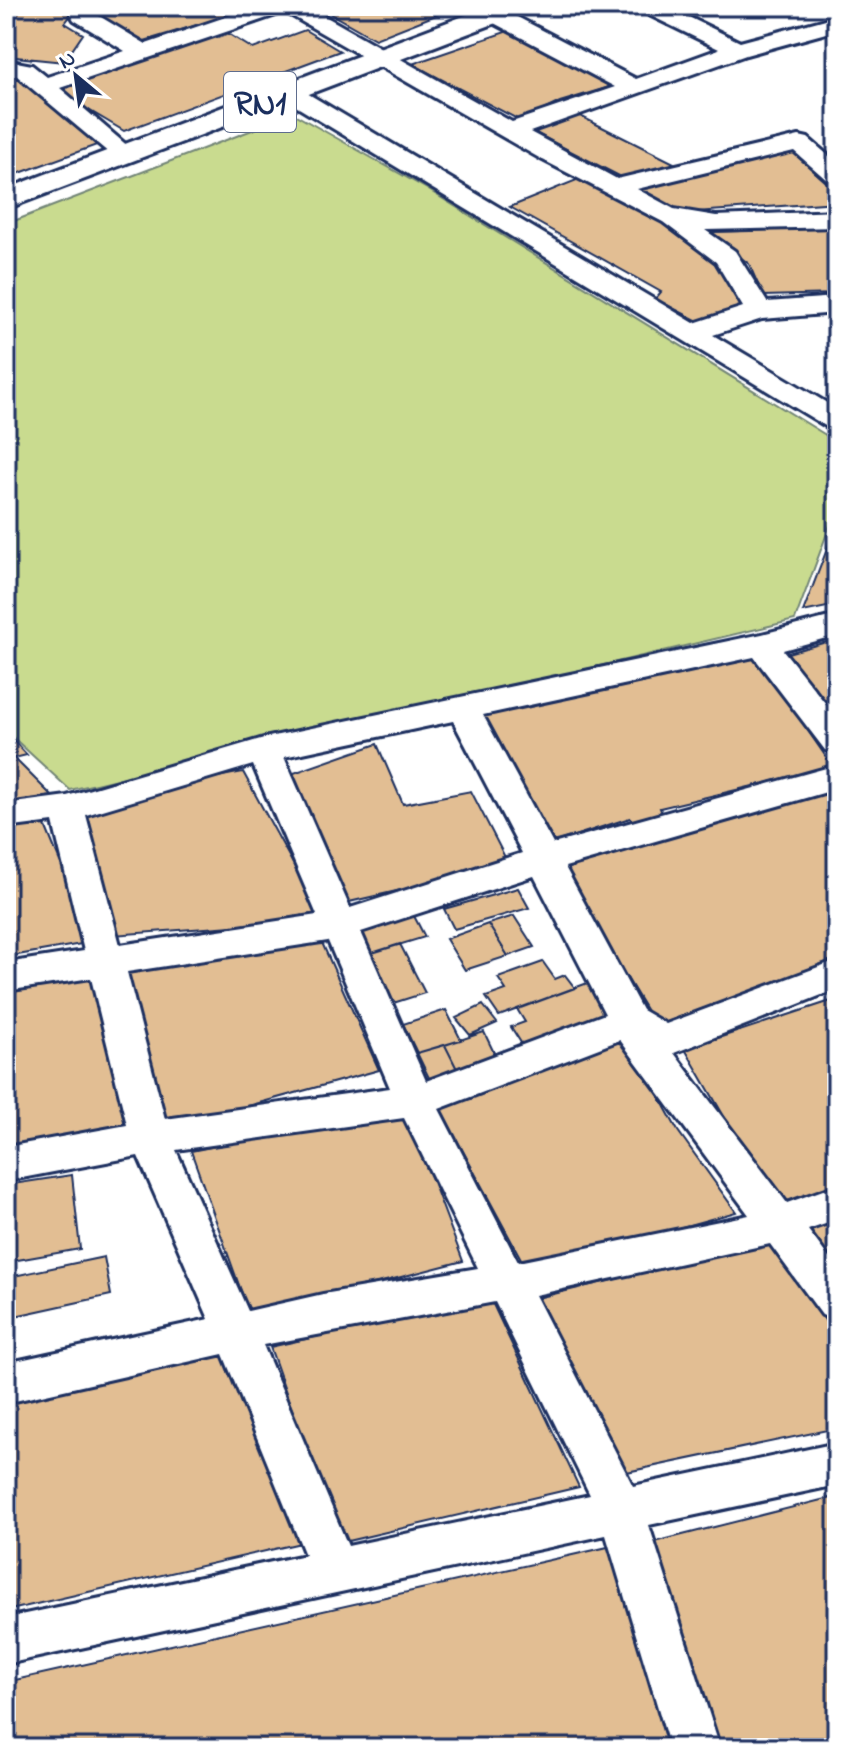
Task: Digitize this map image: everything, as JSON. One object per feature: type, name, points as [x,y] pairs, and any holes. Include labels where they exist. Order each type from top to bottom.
[{"type":"highway","name":"RN1","points":[[6,200],[496,9]]},
{"type":"street","points":[[87,6],[82,15],[143,52]]},
{"type":"street","points":[[43,86],[280,6]]},
{"type":"street","points":[[291,6],[510,131],[667,215],[726,257],[759,311]]},
{"type":"street","points":[[649,6],[738,50]]},
{"type":"street","points":[[496,9],[635,88]]},
{"type":"street","points":[[510,131],[738,50],[837,23]]},
{"type":"street","points":[[6,67],[24,70],[125,154]]},
{"type":"street","points":[[287,91],[837,421]]},
{"type":"street","points":[[614,187],[799,143],[837,176]]},
{"type":"street","points":[[667,215],[716,224],[837,219]]},
{"type":"street","points":[[692,333],[759,311],[837,305]]},
{"type":"street","points":[[6,816],[67,808],[264,750],[762,645],[837,625]]},
{"type":"street","points":[[762,645],[837,742]]},
{"type":"street","points":[[463,708],[628,1021],[837,1302]]},
{"type":"street","points":[[264,750],[415,1101],[621,1509],[695,1748]]},
{"type":"street","points":[[6,977],[341,925],[542,860],[837,777]]},
{"type":"street","points":[[67,808],[150,1137],[236,1332],[335,1571]]},
{"type":"street","points":[[6,1164],[150,1137],[415,1101],[628,1021],[664,1041],[837,974]]},
{"type":"street","points":[[6,1383],[323,1313],[506,1282],[764,1229],[837,1202]]},
{"type":"street","points":[[6,1641],[837,1464]]},
{"type":"green space","points":[[294,114],[427,189],[837,442],[837,506],[795,620],[70,790],[6,731],[6,224]]},
{"type":"building","points":[[17,6],[78,6],[65,23],[83,34],[64,62],[6,56],[6,18]]},
{"type":"building","points":[[104,6],[260,6],[141,42],[97,14]]},
{"type":"building","points":[[317,6],[459,6],[375,39]]},
{"type":"building","points":[[219,28],[253,49],[305,30],[340,51],[124,131],[50,87]]},
{"type":"building","points":[[514,29],[616,85],[560,102],[521,121],[412,64]]},
{"type":"building","points":[[7,68],[105,142],[6,178]]},
{"type":"building","points":[[578,115],[678,165],[627,180],[533,132]]},
{"type":"building","points":[[790,150],[837,190],[837,202],[667,214],[630,188]]},
{"type":"building","points":[[579,179],[670,227],[714,258],[743,307],[698,321],[655,299],[661,292],[510,207]]},
{"type":"building","points":[[837,228],[837,294],[763,296],[749,264],[708,232]]},
{"type":"building","points":[[837,523],[837,605],[803,612]]},
{"type":"building","points":[[837,639],[837,735],[777,656]]},
{"type":"building","points":[[750,647],[833,767],[660,808],[664,818],[638,827],[630,818],[549,844],[481,716]]},
{"type":"building","points":[[13,740],[27,755],[14,758],[56,800],[6,810],[6,742]]},
{"type":"building","points":[[377,744],[403,804],[471,791],[509,865],[349,902],[288,775]]},
{"type":"building","points":[[243,772],[323,919],[113,935],[73,805]]},
{"type":"building","points":[[837,790],[837,960],[656,1026],[560,867]]},
{"type":"building","points":[[40,813],[93,942],[6,957],[6,819]]},
{"type":"building","points":[[518,888],[529,908],[454,929],[444,909]]},
{"type":"building","points":[[414,916],[425,937],[372,953],[361,931]]},
{"type":"building","points":[[514,916],[534,947],[508,956],[488,924]]},
{"type":"building","points":[[488,924],[508,956],[465,970],[446,939]]},
{"type":"building","points":[[319,936],[379,1070],[161,1130],[122,974]]},
{"type":"building","points":[[400,944],[425,993],[387,1005],[362,956]]},
{"type":"building","points":[[543,962],[555,979],[565,975],[575,988],[499,1016],[486,997],[506,990],[498,978]]},
{"type":"building","points":[[91,975],[133,1124],[6,1149],[6,990]]},
{"type":"building","points":[[593,981],[616,1015],[525,1049],[511,1027],[525,1022],[517,1009]]},
{"type":"building","points":[[837,999],[837,1184],[776,1206],[685,1049]]},
{"type":"building","points":[[483,1005],[497,1023],[470,1035],[456,1018]]},
{"type":"building","points":[[446,1010],[461,1040],[417,1053],[403,1024]]},
{"type":"building","points":[[622,1029],[678,1131],[736,1212],[527,1270],[438,1105]]},
{"type":"building","points":[[484,1032],[497,1059],[458,1071],[445,1045]]},
{"type":"building","points":[[445,1045],[458,1071],[430,1080],[417,1053]]},
{"type":"building","points":[[405,1108],[463,1261],[250,1316],[191,1151]]},
{"type":"building","points":[[72,1175],[80,1249],[6,1262],[6,1185]]},
{"type":"building","points":[[837,1219],[837,1281],[803,1232]]},
{"type":"building","points":[[778,1240],[837,1341],[837,1428],[617,1474],[537,1298]]},
{"type":"building","points":[[104,1257],[111,1295],[15,1316],[9,1277]]},
{"type":"building","points":[[490,1298],[579,1487],[339,1543],[270,1347]]},
{"type":"building","points":[[225,1345],[305,1542],[6,1611],[6,1394]]},
{"type":"building","points":[[837,1496],[837,1748],[703,1748],[635,1547]]},
{"type":"building","points":[[608,1547],[672,1748],[6,1748],[6,1682]]}]
